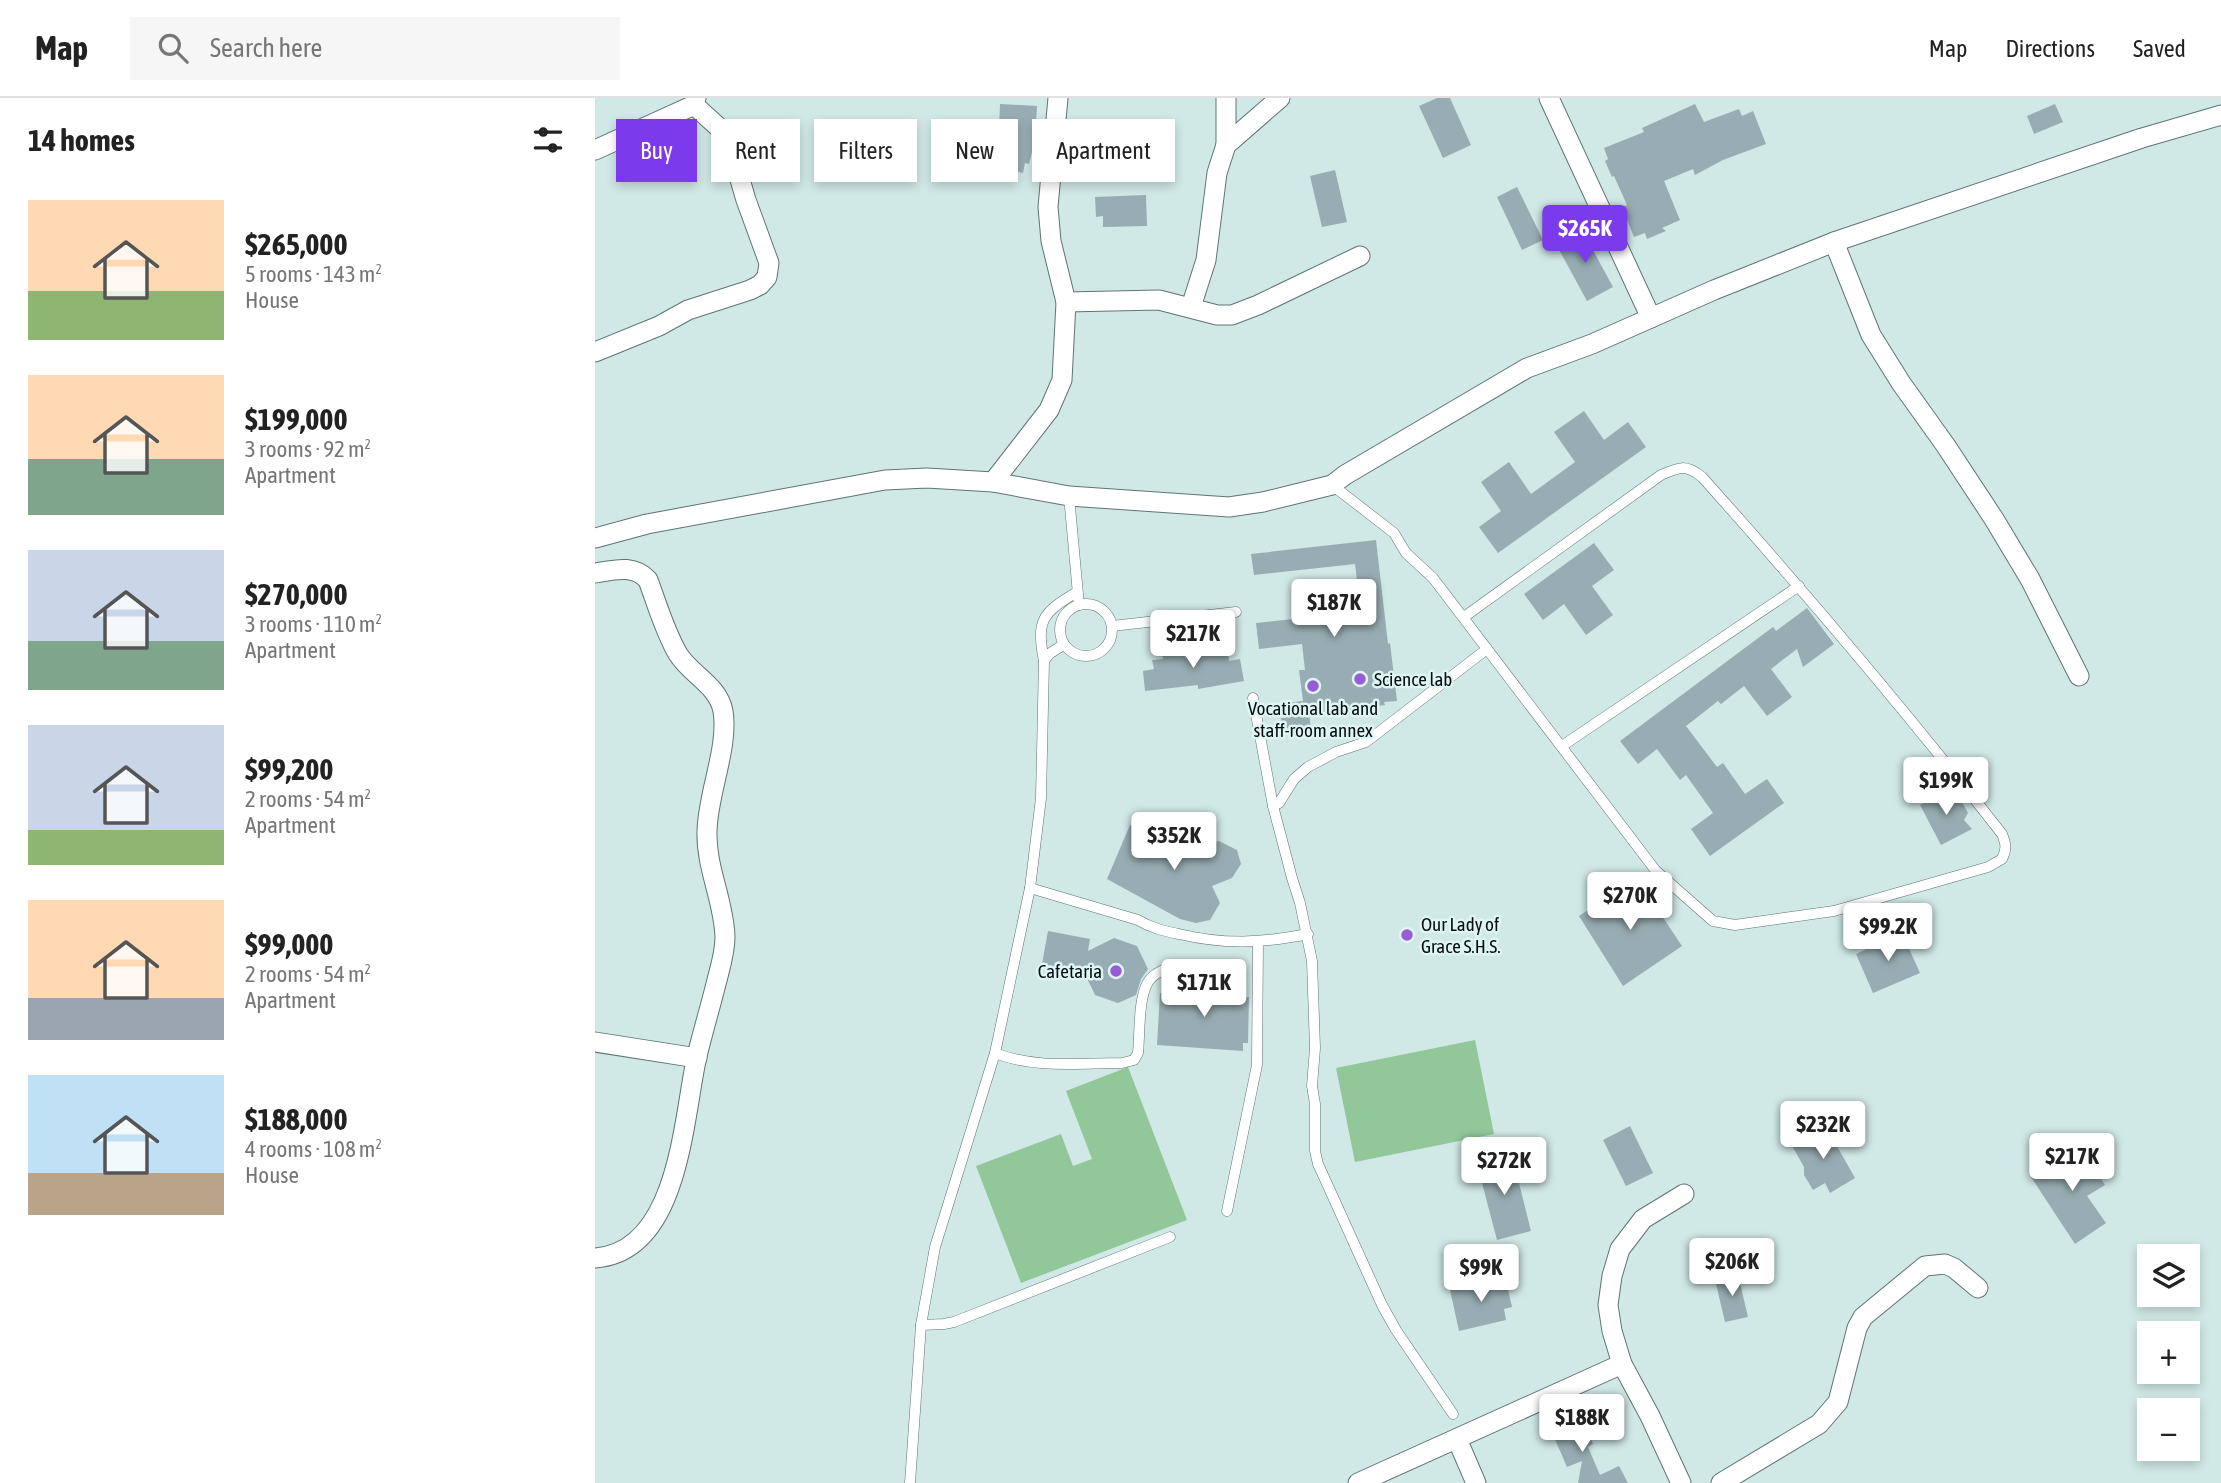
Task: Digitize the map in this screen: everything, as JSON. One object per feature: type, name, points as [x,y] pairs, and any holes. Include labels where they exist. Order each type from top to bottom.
[{"type":"street","points":[[993,482],[1049,410],[1062,380],[1066,302],[1051,241],[1048,207],[1058,98]]},
{"type":"street","points":[[1191,307],[1206,260],[1217,173],[1226,145],[1226,98]]},
{"type":"street","points":[[1226,145],[1280,98]]},
{"type":"street","points":[[1549,98],[1651,318]]},
{"type":"street","points":[[595,150],[695,102],[727,135],[746,200],[769,263],[767,277],[760,285],[688,310],[659,326],[595,352]]},
{"type":"street","points":[[595,538],[647,524],[885,480],[927,478],[993,482],[1069,496],[1229,507],[1263,502],[1332,485],[1527,368],[1592,344],[1714,290],[1834,242],[2129,142],[2221,114]]},
{"type":"street","points":[[1834,242],[1871,335],[2000,529],[2030,579],[2079,676]]},
{"type":"street","points":[[1066,302],[1159,300],[1217,315],[1232,315],[1360,256]]},
{"type":"street","points":[[595,573],[629,569],[642,573],[648,580],[677,651],[688,668],[716,693],[723,714],[723,731],[707,830],[707,850],[725,936],[697,1058],[681,1150],[658,1216],[630,1246],[603,1258],[595,1258]]},
{"type":"street","points":[[595,1042],[697,1058]]},
{"type":"street","points":[[1681,1483],[1622,1364],[1612,1331],[1608,1305],[1612,1276],[1621,1249],[1643,1219],[1684,1194]]},
{"type":"street","points":[[1721,1483],[1819,1424],[1831,1412],[1838,1402],[1857,1328],[1863,1317],[1925,1266],[1945,1264],[1978,1288]]},
{"type":"street","points":[[1358,1483],[1622,1364]]},
{"type":"street","points":[[1457,1439],[1476,1483]]},
{"type":"lane","points":[[1332,485],[1394,533],[1406,553],[1433,578],[1464,617],[1656,871],[1713,921],[1735,925],[1834,911],[1988,867],[2002,859],[2006,843],[2002,834],[1932,744],[1799,586],[1693,470],[1675,469],[1661,475],[1464,617]]},
{"type":"lane","points":[[1069,496],[1079,605]]},
{"type":"lane","points":[[1562,746],[1799,586]]},
{"type":"lane","points":[[910,1483],[921,1325],[935,1247],[995,1054],[1030,888],[1041,798],[1044,661],[1040,640],[1043,622],[1055,606],[1077,592]]},
{"type":"lane","points":[[1088,604],[1103,611],[1112,626],[1109,643],[1096,655],[1079,656],[1071,653],[1063,645],[1059,630],[1060,622],[1071,608],[1088,604]]},
{"type":"lane","points":[[1112,626],[1236,612]]},
{"type":"lane","points":[[1044,661],[1049,654],[1063,645]]},
{"type":"lane","points":[[1273,806],[1279,803],[1294,779],[1308,767],[1336,752],[1366,742],[1487,649]]},
{"type":"lane","points":[[1253,698],[1273,806],[1308,934],[1312,961],[1315,1048],[1312,1086],[1318,1164],[1387,1314],[1453,1414]]},
{"type":"lane","points":[[1030,888],[1138,920],[1150,927],[1215,941],[1258,942],[1308,934]]},
{"type":"lane","points":[[1227,1211],[1257,1065],[1258,942]]},
{"type":"lane","points":[[995,1054],[1012,1060],[1038,1063],[1122,1063],[1134,1060],[1138,1054],[1143,996],[1147,983],[1165,969]]},
{"type":"lane","points":[[921,1325],[954,1322],[1170,1237]]},
{"type":"green space","points":[[1475,1040],[1494,1134],[1355,1162],[1336,1068]]},
{"type":"green space","points":[[1128,1067],[1187,1220],[1021,1283],[976,1166],[1061,1134],[1073,1166],[1092,1159],[1066,1091]]},
{"type":"building","points":[[1437,98],[1450,98],[1471,145],[1443,158],[1419,106]]},
{"type":"building","points":[[1000,104],[1037,106],[1036,119],[1032,119],[1032,152],[1029,164],[1025,163],[1023,173],[1018,172],[1018,119],[999,119]]},
{"type":"building","points":[[1695,104],[1704,122],[1739,109],[1742,116],[1753,111],[1766,144],[1723,160],[1695,175],[1693,169],[1664,181],[1680,220],[1662,228],[1666,231],[1647,239],[1645,233],[1634,237],[1622,207],[1627,205],[1605,161],[1608,159],[1604,148],[1644,132],[1642,128]]},
{"type":"building","points":[[2055,104],[2063,122],[2034,134],[2027,116]]},
{"type":"building","points":[[1335,170],[1347,222],[1322,227],[1310,176]]},
{"type":"building","points":[[1517,187],[1543,240],[1522,250],[1497,197]]},
{"type":"building","points":[[1146,195],[1147,226],[1103,227],[1103,216],[1096,217],[1095,197]]},
{"type":"building","points":[[1582,230],[1613,287],[1587,301],[1556,244]]},
{"type":"building","points":[[1584,411],[1604,440],[1628,422],[1646,447],[1498,553],[1479,527],[1501,511],[1481,482],[1509,462],[1531,494],[1575,462],[1554,432]]},
{"type":"building","points":[[1376,540],[1397,701],[1384,702],[1385,705],[1378,706],[1378,711],[1340,715],[1339,711],[1309,714],[1312,736],[1291,738],[1290,729],[1282,730],[1281,718],[1287,717],[1285,703],[1303,701],[1299,670],[1305,670],[1302,644],[1259,649],[1256,623],[1361,612],[1355,564],[1254,575],[1251,554]]},
{"type":"building","points":[[1594,543],[1614,570],[1592,586],[1613,615],[1586,635],[1564,604],[1543,620],[1524,594]]},
{"type":"building","points":[[1807,608],[1834,644],[1803,667],[1797,649],[1771,669],[1792,697],[1767,716],[1744,686],[1721,704],[1718,701],[1686,726],[1717,767],[1723,763],[1745,794],[1767,779],[1784,803],[1710,856],[1691,829],[1713,813],[1686,775],[1680,780],[1657,749],[1638,764],[1620,741],[1773,627],[1776,631]]},
{"type":"building","points":[[1220,644],[1222,654],[1228,653],[1229,661],[1240,659],[1244,681],[1198,689],[1198,685],[1145,691],[1143,671],[1154,669],[1152,660],[1163,659],[1161,649],[1184,647],[1185,658],[1209,653],[1208,646]]},
{"type":"building","points":[[1947,791],[1952,800],[1961,800],[1968,813],[1964,820],[1972,829],[1941,845],[1920,805]]},
{"type":"building","points":[[1130,825],[1157,838],[1163,825],[1205,844],[1219,841],[1237,850],[1241,864],[1232,878],[1212,886],[1220,903],[1210,920],[1196,923],[1180,919],[1107,879]]},
{"type":"building","points":[[1632,881],[1642,895],[1646,892],[1682,946],[1623,986],[1579,916]]},
{"type":"building","name":"Cafetaria","points":[[1048,931],[1090,939],[1088,951],[1114,938],[1137,946],[1148,969],[1141,979],[1136,995],[1118,1003],[1095,995],[1086,976],[1051,969],[1052,966],[1042,964]]},
{"type":"building","points":[[1902,933],[1920,973],[1873,993],[1856,954]]},
{"type":"building","points":[[1232,987],[1245,988],[1245,997],[1249,997],[1248,1043],[1243,1043],[1243,1051],[1157,1045],[1160,993],[1171,994],[1172,988],[1231,992]]},
{"type":"building","points":[[1825,1125],[1855,1178],[1830,1193],[1825,1183],[1813,1190],[1791,1144]]},
{"type":"building","points":[[1630,1126],[1653,1173],[1626,1186],[1603,1140]]},
{"type":"building","points":[[2080,1146],[2105,1185],[2087,1196],[2106,1223],[2075,1244],[2031,1177]]},
{"type":"building","points":[[1512,1155],[1531,1231],[1497,1240],[1477,1164]]},
{"type":"building","points":[[1738,1275],[1748,1317],[1725,1322],[1715,1280]]},
{"type":"building","points":[[1505,1277],[1512,1307],[1504,1309],[1506,1320],[1459,1331],[1450,1290]]},
{"type":"building","points":[[1575,1418],[1581,1431],[1587,1429],[1593,1444],[1588,1447],[1600,1475],[1619,1466],[1628,1483],[1578,1483],[1582,1461],[1567,1467],[1550,1428]]},
{"type":"place","name":"Science lab","points":[[1360,679]]},
{"type":"place","name":"Vocational lab and staff-room annex","points":[[1313,686]]},
{"type":"place","name":"Our Lady of Grace S.H.S.","points":[[1407,935]]},
{"type":"place","name":"Cafetaria","points":[[1116,971]]}]
